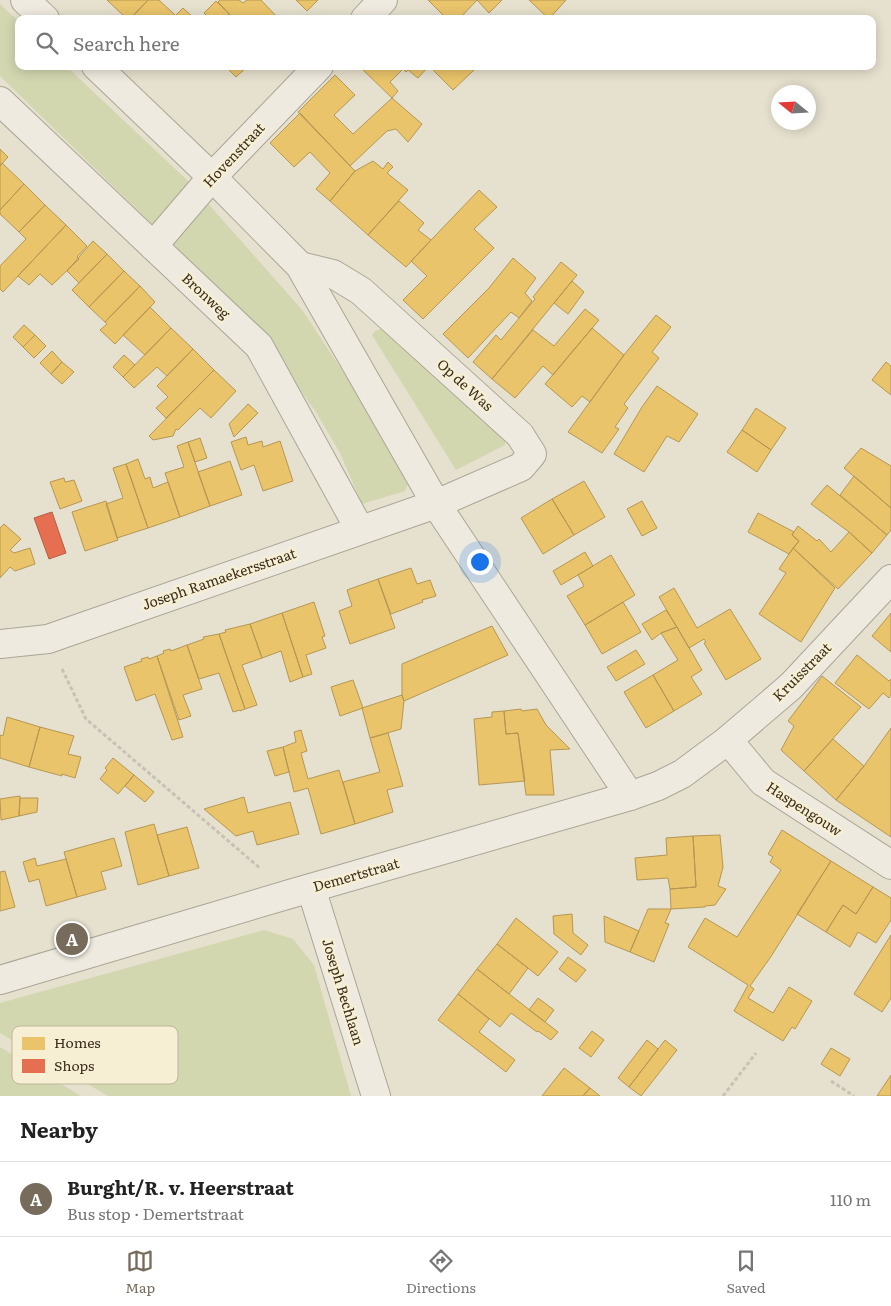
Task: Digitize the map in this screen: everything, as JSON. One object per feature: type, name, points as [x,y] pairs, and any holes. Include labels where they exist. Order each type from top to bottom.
[{"type":"street","points":[[25,0],[41,15]]},
{"type":"street","points":[[369,15],[383,0]]},
{"type":"street","points":[[100,70],[212,176],[300,266],[436,504],[630,796]]},
{"type":"street","name":"Hovenstraat","points":[[153,246],[212,176],[315,70]]},
{"type":"street","name":"Bronweg","points":[[0,101],[260,346],[360,530]]},
{"type":"street","name":"Op de Was","points":[[300,266],[333,274],[361,291],[520,435],[532,454],[522,466],[436,504]]},
{"type":"street","name":"Joseph Ramaekersstraat","points":[[0,644],[48,639],[436,504]]},
{"type":"street","name":"Kruisstraat","points":[[706,757],[791,686],[891,579]]},
{"type":"street","name":"Haspengouw","points":[[728,740],[763,782],[891,865]]},
{"type":"street","name":"Demertstraat","points":[[0,980],[630,796],[658,786],[682,774],[706,757]]},
{"type":"street","name":"Joseph Bechlaan","points":[[301,891],[376,1096]]},
{"type":"path","points":[[48,639],[86,719],[301,891]]},
{"type":"path","points":[[723,1096],[756,1053]]},
{"type":"path","points":[[831,1081],[854,1096]]},
{"type":"green space","points":[[0,4],[15,18],[15,70],[70,70],[189,182],[303,311],[411,476],[405,491],[362,504],[340,453],[316,412],[263,338],[153,225],[0,76]]},
{"type":"green space","points":[[381,329],[505,436],[505,445],[456,470],[372,335],[375,331]]},
{"type":"green space","points":[[264,930],[293,939],[314,965],[351,1096],[108,1096],[87,1084],[178,1084],[178,1026],[12,1026],[12,1040],[0,1033],[0,1003]]},
{"type":"green space","points":[[0,1047],[12,1054],[12,1084],[61,1084],[81,1096],[0,1096]]},
{"type":"building: Homes","points":[[107,0],[148,0],[134,15],[123,15]]},
{"type":"building: Homes","points":[[148,0],[159,0],[175,15],[134,15]]},
{"type":"building: Homes","points":[[220,0],[239,0],[243,3],[247,0],[261,0],[275,15],[230,15],[218,2]]},
{"type":"building: Homes","points":[[296,0],[318,0],[307,11]]},
{"type":"building: Homes","points":[[428,0],[477,0],[463,15],[443,15]]},
{"type":"building: Homes","points":[[477,0],[502,0],[489,13]]},
{"type":"building: Homes","points":[[529,0],[566,0],[553,15],[545,15]]},
{"type":"building: Homes","points":[[216,1],[229,14],[206,15],[204,13]]},
{"type":"building: Homes","points":[[183,8],[191,15],[176,15]]},
{"type":"building: Homes","points":[[229,70],[244,70],[236,77]]},
{"type":"building: Homes","points":[[363,70],[402,70],[390,82],[398,91],[392,98]]},
{"type":"building: Homes","points":[[408,70],[425,70],[418,78]]},
{"type":"building: Homes","points":[[433,70],[474,70],[453,90]]},
{"type":"building: Homes","points":[[335,75],[355,95],[334,115],[353,134],[392,98],[422,124],[408,142],[396,129],[387,131],[350,166],[298,112]]},
{"type":"building: Homes","points":[[300,113],[355,171],[330,201],[316,189],[330,173],[310,152],[294,167],[270,143]]},
{"type":"building: Homes","points":[[0,149],[8,157],[0,166]]},
{"type":"building: Homes","points":[[373,161],[383,169],[388,162],[393,167],[387,173],[408,190],[368,235],[330,201],[355,171]]},
{"type":"building: Homes","points":[[2,163],[24,184],[0,210],[0,166]]},
{"type":"building: Homes","points":[[24,184],[45,205],[19,232],[0,214],[0,210]]},
{"type":"building: Homes","points":[[479,190],[497,207],[474,229],[494,248],[423,319],[403,300],[427,276],[411,261]]},
{"type":"building: Homes","points":[[399,201],[424,223],[418,230],[431,240],[406,267],[368,235]]},
{"type":"building: Homes","points":[[45,205],[66,225],[3,292],[0,289],[0,266],[26,239],[19,232]]},
{"type":"building: Homes","points":[[66,225],[87,246],[77,257],[79,259],[52,285],[40,274],[29,285],[18,276]]},
{"type":"building: Homes","points":[[93,241],[107,254],[79,283],[67,271]]},
{"type":"building: Homes","points":[[107,254],[124,271],[89,307],[72,290]]},
{"type":"building: Homes","points":[[513,258],[536,278],[525,293],[532,301],[519,318],[511,312],[468,358],[443,334],[489,288]]},
{"type":"building: Homes","points":[[561,262],[577,275],[492,379],[473,362],[496,335],[501,340],[535,299],[533,297]]},
{"type":"building: Homes","points":[[124,271],[140,286],[105,322],[89,307]]},
{"type":"building: Homes","points":[[572,281],[584,292],[568,314],[554,303]]},
{"type":"building: Homes","points":[[140,286],[155,302],[115,344],[100,330],[107,324],[105,322]]},
{"type":"building: Homes","points":[[150,307],[171,328],[145,355],[123,335]]},
{"type":"building: Homes","points":[[585,309],[599,320],[553,375],[543,366],[515,398],[492,379],[533,330],[554,346]]},
{"type":"building: Homes","points":[[656,315],[671,327],[652,352],[659,358],[624,404],[628,408],[615,427],[619,429],[602,453],[568,432],[624,355]]},
{"type":"building: Homes","points":[[24,325],[35,335],[23,347],[13,337]]},
{"type":"building: Homes","points":[[171,328],[193,349],[167,376],[157,367],[134,388],[123,377]]},
{"type":"building: Homes","points":[[592,328],[624,355],[590,402],[582,396],[572,407],[545,384]]},
{"type":"building: Homes","points":[[35,335],[46,346],[34,358],[23,347]]},
{"type":"building: Homes","points":[[193,349],[214,370],[166,418],[156,408],[168,397],[157,386]]},
{"type":"building: Homes","points":[[52,351],[62,362],[51,374],[40,363]]},
{"type":"building: Homes","points":[[124,355],[135,365],[123,377],[113,367]]},
{"type":"building: Homes","points":[[62,362],[74,372],[62,384],[51,374]]},
{"type":"building: Homes","points":[[886,362],[891,366],[891,395],[872,380]]},
{"type":"building: Homes","points":[[214,370],[236,391],[211,418],[200,408],[178,430],[176,429],[173,436],[153,440],[149,436]]},
{"type":"building: Homes","points":[[657,386],[698,414],[679,442],[667,436],[644,472],[614,454]]},
{"type":"building: Homes","points":[[248,404],[258,413],[234,437],[229,424]]},
{"type":"building: Homes","points":[[756,408],[786,428],[771,450],[742,430]]},
{"type":"building: Homes","points":[[742,430],[771,450],[757,472],[727,452]]},
{"type":"building: Homes","points":[[246,437],[248,445],[262,441],[263,447],[280,441],[293,481],[263,491],[254,465],[241,470],[231,442]]},
{"type":"building: Homes","points":[[200,438],[207,458],[195,462],[188,442]]},
{"type":"building: Homes","points":[[188,442],[210,506],[180,517],[165,473],[184,467],[177,446]]},
{"type":"building: Homes","points":[[861,448],[891,466],[891,508],[844,468]]},
{"type":"building: Homes","points":[[138,459],[145,479],[150,477],[153,488],[168,482],[180,517],[148,528],[126,464]]},
{"type":"building: Homes","points":[[230,461],[242,495],[210,506],[198,472]]},
{"type":"building: Homes","points":[[126,464],[148,528],[117,538],[106,504],[123,498],[113,468]]},
{"type":"building: Homes","points":[[854,476],[891,508],[891,530],[887,535],[840,495]]},
{"type":"building: Homes","points":[[64,478],[65,482],[74,480],[82,501],[60,509],[50,482]]},
{"type":"building: Homes","points":[[584,481],[605,517],[574,535],[552,499]]},
{"type":"building: Homes","points":[[827,485],[887,535],[872,553],[849,532],[811,504]]},
{"type":"building: Homes","points":[[552,499],[574,535],[543,554],[521,518]]},
{"type":"building: Homes","points":[[106,501],[118,540],[85,551],[72,512]]},
{"type":"building: Homes","points":[[642,501],[657,528],[642,536],[627,509]]},
{"type":"building: Homes","points":[[758,513],[794,532],[792,535],[799,541],[789,554],[748,532]]},
{"type":"building: Homes","points":[[4,524],[21,539],[10,550],[14,553],[30,548],[35,564],[15,571],[10,567],[0,578],[0,528]]},
{"type":"building: Homes","points":[[798,526],[817,541],[819,539],[831,552],[849,532],[872,553],[838,589],[793,548],[799,541],[792,535]]},
{"type":"building: Homes","points":[[793,548],[835,588],[801,642],[759,614],[786,573],[779,569]]},
{"type":"building: Homes","points":[[585,552],[593,566],[561,585],[553,571]]},
{"type":"building: Homes","points":[[611,555],[635,595],[585,625],[567,596],[584,586],[578,575]]},
{"type":"building: Homes","points":[[411,568],[417,584],[430,580],[436,596],[391,614],[378,579]]},
{"type":"building: Homes","points":[[378,579],[395,628],[350,644],[339,611],[352,606],[347,590]]},
{"type":"building: Homes","points":[[674,588],[697,628],[730,609],[761,659],[726,680],[704,643],[706,642],[704,639],[689,648],[659,597]]},
{"type":"building: Homes","points":[[314,602],[325,636],[322,637],[326,648],[306,655],[312,674],[303,677],[282,613]]},
{"type":"building: Homes","points":[[623,602],[641,632],[602,654],[585,625]]},
{"type":"building: Homes","points":[[666,610],[677,627],[661,633],[652,640],[642,624]]},
{"type":"building: Homes","points":[[282,613],[303,677],[290,682],[281,651],[262,658],[250,624]]},
{"type":"building: Homes","points":[[891,613],[891,652],[872,636]]},
{"type":"building: Homes","points":[[250,624],[262,658],[242,665],[257,705],[245,709],[219,634],[226,632],[225,630]]},
{"type":"building: Homes","points":[[492,626],[508,655],[404,701],[402,695],[402,664]]},
{"type":"building: Homes","points":[[677,627],[702,670],[691,677],[702,694],[674,711],[653,675],[678,660],[661,633]]},
{"type":"building: Homes","points":[[219,634],[245,709],[240,711],[233,712],[219,673],[199,679],[187,645],[204,639],[203,637]]},
{"type":"building: Homes","points":[[187,645],[202,689],[183,695],[191,716],[179,720],[157,656],[164,653],[163,651],[170,649],[171,651]]},
{"type":"building: Homes","points":[[636,650],[645,664],[616,681],[607,667]]},
{"type":"building: Homes","points":[[857,655],[889,681],[891,679],[891,695],[889,698],[883,693],[869,709],[835,683]]},
{"type":"building: Homes","points":[[157,656],[183,737],[172,740],[155,694],[136,701],[124,667],[142,661],[141,659]]},
{"type":"building: Homes","points":[[653,675],[674,711],[646,728],[624,692]]},
{"type":"building: Homes","points":[[822,676],[861,707],[804,771],[781,750],[794,726],[788,721]]},
{"type":"building: Homes","points":[[353,680],[363,708],[340,716],[331,687]]},
{"type":"building: Homes","points":[[402,695],[404,701],[401,729],[370,738],[362,708]]},
{"type":"building: Homes","points":[[521,709],[522,711],[537,709],[546,725],[570,749],[550,750],[554,795],[526,795],[518,733],[506,734],[504,711]]},
{"type":"building: Homes","points":[[504,711],[506,734],[518,733],[525,781],[479,785],[474,719],[492,717],[492,712]]},
{"type":"building: Homes","points":[[7,717],[40,727],[29,767],[0,758],[0,735],[3,736]]},
{"type":"building: Homes","points":[[40,727],[74,736],[68,754],[81,757],[75,778],[29,767]]},
{"type":"building: Homes","points":[[891,728],[891,837],[836,800],[864,766]]},
{"type":"building: Homes","points":[[301,730],[307,751],[301,753],[308,779],[339,770],[355,824],[321,834],[308,788],[294,792],[283,747],[296,742],[294,732]]},
{"type":"building: Homes","points":[[388,733],[403,786],[387,790],[393,812],[355,824],[343,782],[380,772],[370,738]]},
{"type":"building: Homes","points":[[833,739],[864,766],[836,800],[804,771]]},
{"type":"building: Homes","points":[[283,747],[289,772],[275,776],[267,751]]},
{"type":"building: Homes","points":[[113,758],[134,775],[118,794],[100,779],[107,770],[105,768]]},
{"type":"building: Homes","points":[[134,775],[154,792],[145,802],[125,786]]},
{"type":"building: Homes","points":[[20,796],[19,816],[1,820],[0,799]]},
{"type":"building: Homes","points":[[244,797],[248,813],[290,802],[299,834],[257,845],[253,831],[236,836],[204,809]]},
{"type":"building: Homes","points":[[20,798],[38,798],[37,812],[19,816]]},
{"type":"building: Homes","points":[[154,824],[169,876],[138,885],[125,832]]},
{"type":"building: Homes","points":[[187,827],[199,868],[169,876],[157,835]]},
{"type":"building: Homes","points":[[782,830],[831,861],[770,958],[750,986],[754,989],[748,998],[773,1013],[789,987],[812,1001],[795,1029],[792,1027],[783,1041],[734,1011],[748,985],[688,947],[705,918],[737,937],[781,870],[770,862],[773,857],[768,854]]},
{"type":"building: Homes","points":[[720,835],[723,867],[718,886],[726,889],[715,905],[671,909],[670,889],[696,887],[693,836]]},
{"type":"building: Homes","points":[[693,836],[696,887],[670,889],[668,878],[637,880],[635,858],[667,855],[666,838]]},
{"type":"building: Homes","points":[[114,838],[122,866],[101,872],[106,889],[77,897],[64,852]]},
{"type":"building: Homes","points":[[35,858],[37,866],[66,859],[77,897],[46,906],[39,879],[29,882],[23,862]]},
{"type":"building: Homes","points":[[831,861],[873,887],[856,914],[843,905],[826,932],[797,914]]},
{"type":"building: Homes","points":[[5,871],[15,907],[0,911],[0,872]]},
{"type":"building: Homes","points":[[873,887],[891,898],[891,920],[876,943],[858,932],[850,947],[826,932],[843,905],[856,914]]},
{"type":"building: Homes","points":[[648,909],[671,909],[665,923],[669,924],[654,962],[630,952]]},
{"type":"building: Homes","points":[[572,914],[573,933],[588,945],[581,955],[554,934],[553,916]]},
{"type":"building: Homes","points":[[604,916],[639,931],[630,952],[605,942]]},
{"type":"building: Homes","points":[[516,918],[558,952],[538,976],[497,944]]},
{"type":"building: Homes","points":[[891,935],[891,998],[882,1012],[854,994]]},
{"type":"building: Homes","points":[[497,944],[528,968],[509,994],[477,969]]},
{"type":"building: Homes","points":[[568,957],[586,970],[576,982],[559,969]]},
{"type":"building: Homes","points":[[477,969],[558,1032],[551,1040],[511,1013],[500,1027],[458,994]]},
{"type":"building: Homes","points":[[458,994],[489,1019],[479,1032],[515,1060],[506,1072],[438,1020]]},
{"type":"building: Homes","points":[[538,998],[554,1010],[545,1022],[529,1010]]},
{"type":"building: Homes","points":[[592,1031],[604,1040],[591,1057],[579,1048]]},
{"type":"building: Homes","points":[[647,1040],[658,1049],[629,1087],[618,1078]]},
{"type":"building: Homes","points":[[665,1040],[677,1050],[641,1096],[629,1087]]},
{"type":"building: Homes","points":[[831,1048],[850,1059],[840,1076],[821,1064]]},
{"type":"building: Homes","points":[[564,1068],[590,1088],[583,1096],[542,1096]]},
{"type":"building: Homes","points":[[891,1075],[891,1096],[877,1096]]},
{"type":"building: Homes","points":[[590,1088],[600,1096],[583,1096]]},
{"type":"building: Shops","points":[[52,512],[66,553],[49,559],[34,518]]},
{"type":"place","name":"Burght/R. v. Heerstraat","points":[[72,939]]}]
